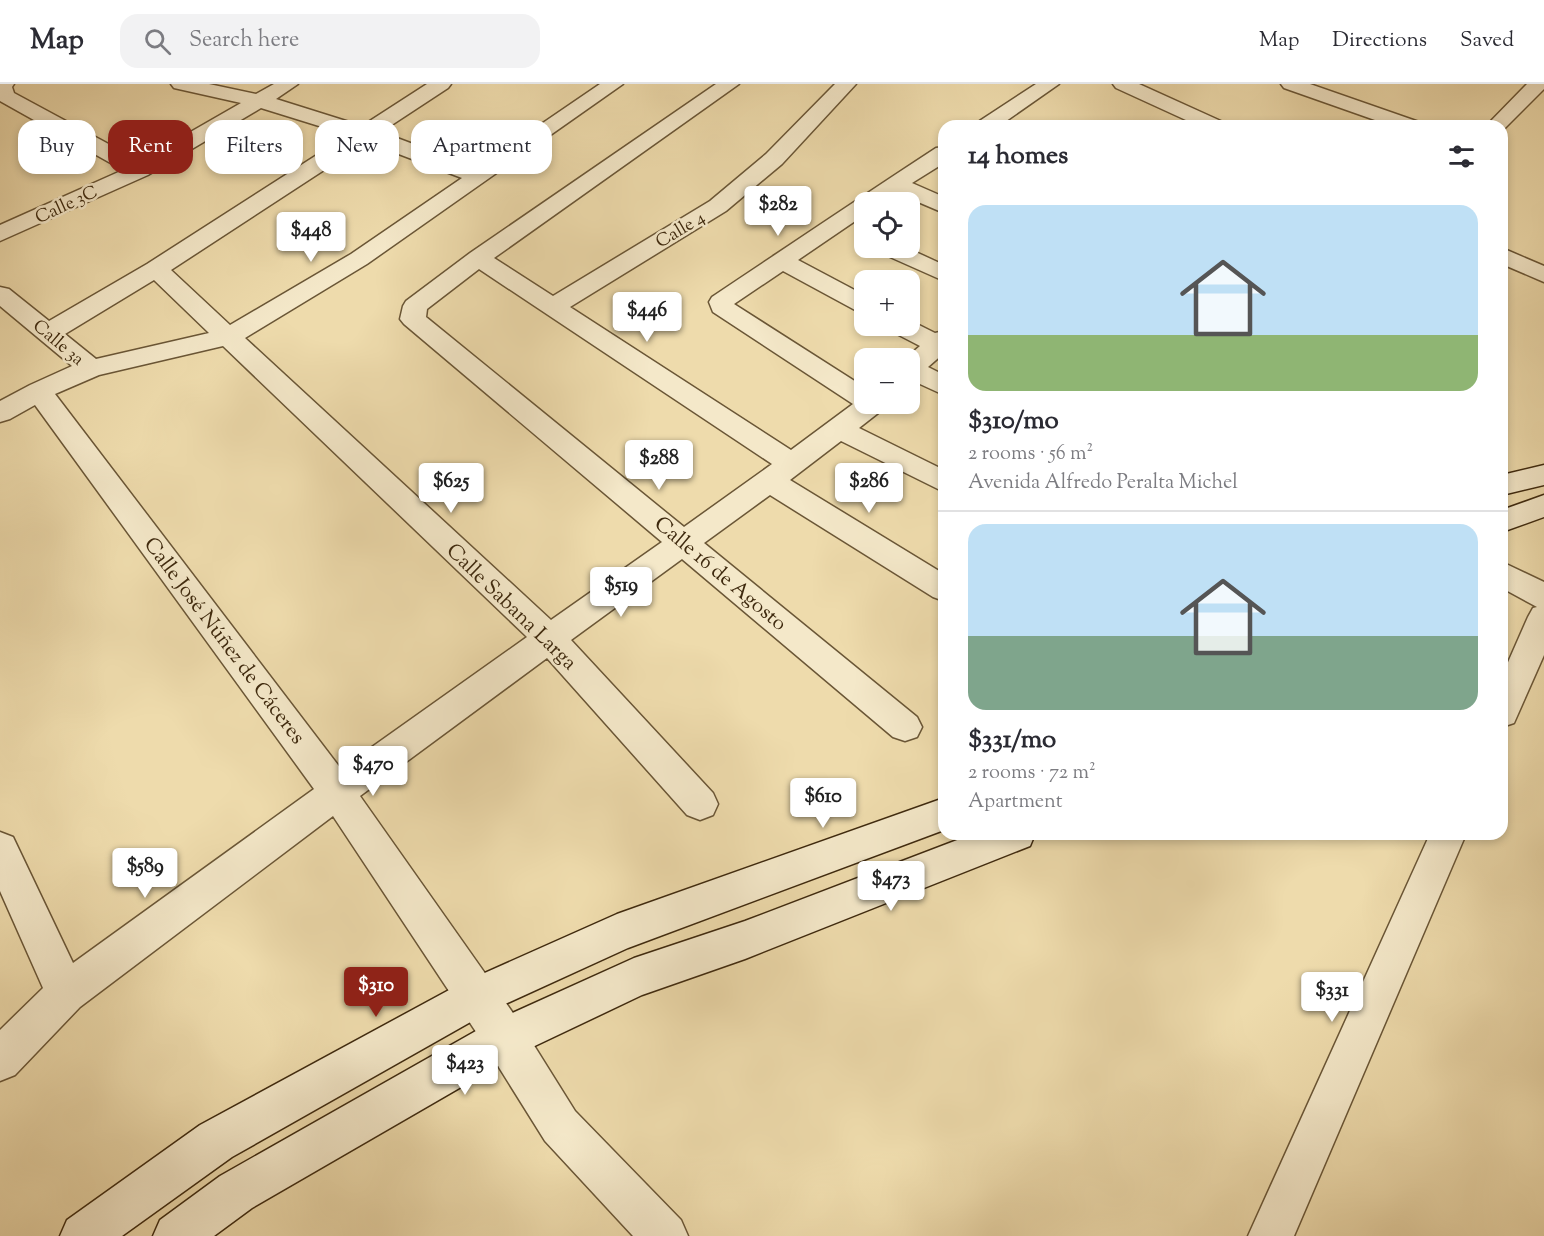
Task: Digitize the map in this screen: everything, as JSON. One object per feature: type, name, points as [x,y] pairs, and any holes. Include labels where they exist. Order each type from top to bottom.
[{"type":"street","points":[[4,84],[2,86],[5,96],[108,152]]},
{"type":"street","points":[[181,84],[260,102],[320,120]]},
{"type":"street","name":"Calle 3C","points":[[193,140],[288,84]]},
{"type":"street","points":[[387,120],[441,84]]},
{"type":"street","points":[[0,413],[39,391],[91,368],[228,338],[359,259],[613,84]]},
{"type":"street","points":[[729,84],[478,258],[553,307],[938,585]]},
{"type":"street","points":[[1005,120],[1012,118],[1049,84]]},
{"type":"street","points":[[1123,84],[1197,120]]},
{"type":"street","points":[[1291,84],[1318,88],[1397,120]]},
{"type":"street","points":[[1502,120],[1538,84]]},
{"type":"street","name":"Calle 4","points":[[553,307],[718,206],[774,159],[835,86]]},
{"type":"street","points":[[399,146],[478,176]]},
{"type":"street","points":[[884,192],[938,157]]},
{"type":"street","points":[[48,333],[156,269],[315,167]]},
{"type":"street","name":"Calle 3C","points":[[0,234],[131,174]]},
{"type":"street","points":[[896,184],[938,203]]},
{"type":"street","points":[[854,212],[721,302],[722,307],[854,393]]},
{"type":"street","points":[[838,222],[854,230]]},
{"type":"street","name":"Calle 16 de Agosto","points":[[478,258],[415,306],[413,319],[905,727]]},
{"type":"street","points":[[910,258],[938,271]]},
{"type":"street","points":[[780,260],[854,300]]},
{"type":"street","points":[[1508,261],[1544,274]]},
{"type":"street","name":"Calle Sabana Larga","points":[[156,269],[550,639],[700,804]]},
{"type":"street","name":"Calle 3a","points":[[0,294],[91,368]]},
{"type":"street","points":[[920,334],[938,341]]},
{"type":"street","points":[[920,360],[938,344]]},
{"type":"street","points":[[920,374],[938,383]]},
{"type":"street","name":"Calle José Núñez de Cáceres","points":[[39,391],[337,792],[504,1038],[560,1126],[664,1236]]},
{"type":"street","points":[[0,1060],[66,993],[337,792],[781,473],[858,414]]},
{"type":"street","points":[[839,429],[938,479]]},
{"type":"street","points":[[1508,484],[1544,475]]},
{"type":"street","points":[[1508,519],[1544,506]]},
{"type":"street","points":[[1508,577],[1544,597]]},
{"type":"street","points":[[1508,699],[1544,617]]},
{"type":"street","points":[[83,1236],[216,1141],[476,997],[617,933],[938,816]]},
{"type":"street","points":[[176,1236],[236,1192],[504,1038],[634,978],[745,940],[1002,840]]},
{"type":"street","points":[[1271,1236],[1445,840]]},
{"type":"street","points":[[0,849],[66,993]]}]
